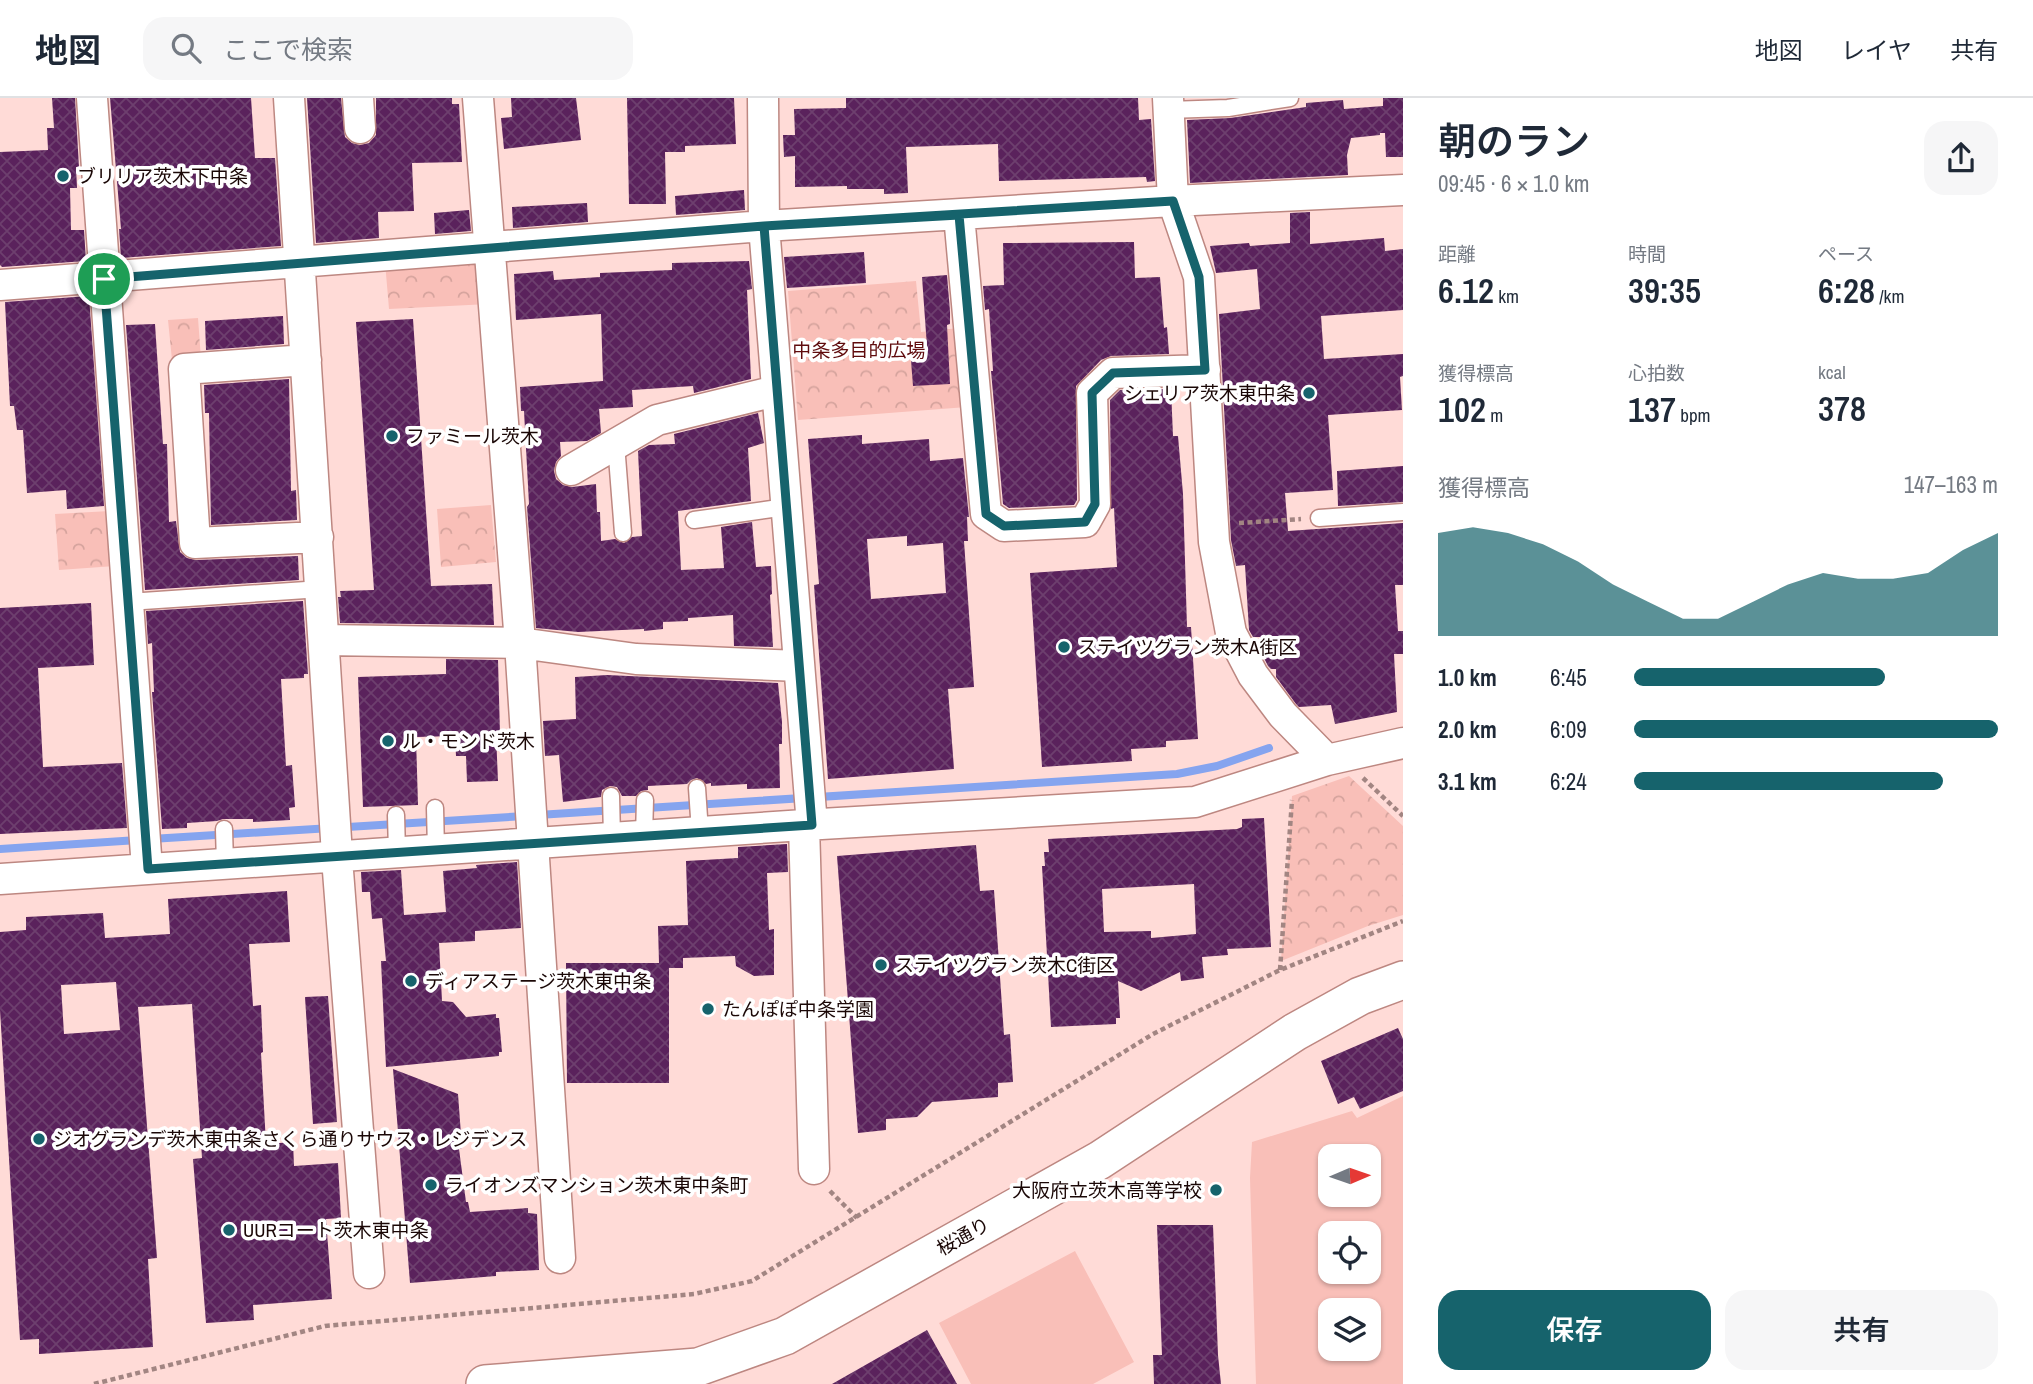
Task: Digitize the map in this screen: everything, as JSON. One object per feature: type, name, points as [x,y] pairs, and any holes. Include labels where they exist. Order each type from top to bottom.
[{"type":"street","points":[[92,98],[146,852]]},
{"type":"street","points":[[289,98],[337,839],[369,1273]]},
{"type":"street","points":[[358,98],[360,128]]},
{"type":"street","points":[[478,98],[520,643],[560,1258]]},
{"type":"street","points":[[763,98],[764,226],[809,812],[814,1169]]},
{"type":"street","points":[[1168,104],[1173,201],[1199,277],[1214,542],[1231,633],[1260,685],[1283,715],[1327,760]]},
{"type":"street","points":[[0,285],[764,226],[1403,190]]},
{"type":"street","points":[[959,215],[986,514],[1004,526],[1085,522],[1095,504],[1092,393],[1113,373],[1205,370]]},
{"type":"street","points":[[306,360],[184,369],[195,543],[318,537]]},
{"type":"street","points":[[571,470],[657,420],[776,391]]},
{"type":"street","points":[[324,639],[520,643],[636,659],[799,666]]},
{"type":"street","points":[[0,879],[146,852],[225,864],[337,839],[397,852],[436,849],[532,826],[644,829],[699,826],[809,812],[1195,802],[1327,760],[1403,743]]},
{"type":"street","name":"桜通り","points":[[485,1384],[698,1367],[785,1336],[1100,1160],[1295,1032],[1360,996],[1403,980]]},
{"type":"lane","points":[[1168,104],[1228,108],[1290,98]]},
{"type":"lane","points":[[616,444],[623,533]]},
{"type":"lane","points":[[694,520],[786,507]]},
{"type":"lane","points":[[1319,518],[1403,512]]},
{"type":"lane","points":[[128,602],[321,589]]},
{"type":"lane","points":[[697,791],[699,826]]},
{"type":"lane","points":[[611,799],[612,830]]},
{"type":"lane","points":[[644,829],[645,800]]},
{"type":"lane","points":[[435,808],[436,849]]},
{"type":"lane","points":[[396,815],[397,852]]},
{"type":"lane","points":[[223,829],[225,864]]},
{"type":"path","points":[[1214,525],[1319,518]]},
{"type":"path","points":[[1355,770],[1403,816]]},
{"type":"path","points":[[1280,970],[1293,789]]},
{"type":"path","points":[[94,1384],[325,1326],[706,1292],[752,1281],[1153,1034],[1280,970],[1403,921]]},
{"type":"path","points":[[814,1169],[821,1181],[857,1218]]},
{"type":"green space","points":[[484,255],[489,304],[389,309],[385,262]]},
{"type":"green space","name":"中条多目的広場","points":[[916,281],[921,332],[959,328],[967,407],[798,420],[788,291]]},
{"type":"green space","points":[[198,318],[201,359],[172,360],[168,320]]},
{"type":"green space","points":[[491,505],[496,562],[441,567],[437,509]]},
{"type":"green space","points":[[110,511],[115,566],[59,570],[55,514]]},
{"type":"green space","points":[[1349,776],[1403,826],[1403,915],[1281,961],[1292,796]]},
{"type":"green space","points":[[1403,1096],[1403,1384],[1256,1384],[1250,1178],[1252,1142],[1352,1111],[1357,1118]]},
{"type":"green space","points":[[1075,1251],[1134,1362],[1093,1384],[971,1384],[939,1323]]},
{"type":"building","name":"ブリリア茨木下中条","points":[[52,98],[75,98],[79,167],[76,167],[77,188],[70,188],[71,230],[84,230],[86,261],[2,267],[0,152],[48,150],[47,128],[54,128]]},
{"type":"building","points":[[110,98],[251,98],[255,158],[275,158],[281,246],[121,258]]},
{"type":"building","points":[[307,98],[341,98],[345,137],[360,145],[369,143],[376,135],[376,98],[452,98],[452,104],[459,104],[462,162],[412,163],[414,211],[378,212],[379,238],[316,243]]},
{"type":"building","points":[[511,98],[576,98],[581,140],[504,149],[501,118],[512,117]]},
{"type":"building","points":[[627,98],[734,98],[736,144],[685,146],[685,152],[665,152],[666,204],[629,204]]},
{"type":"building","points":[[846,98],[1138,98],[1139,120],[1151,119],[1155,181],[1147,182],[1146,177],[999,181],[998,144],[906,147],[908,193],[884,194],[884,189],[847,189],[847,186],[795,187],[795,156],[784,157],[783,135],[795,135],[794,109],[846,108]]},
{"type":"building","points":[[1383,98],[1403,98],[1403,157],[1386,157],[1385,133],[1380,133],[1351,138],[1347,155],[1348,175],[1190,183],[1187,120],[1230,118],[1306,107],[1306,103],[1343,100],[1344,109],[1383,106]]},
{"type":"building","points":[[744,190],[745,210],[676,215],[675,196]]},
{"type":"building","points":[[587,203],[588,222],[513,228],[512,207]]},
{"type":"building","points":[[469,210],[471,231],[435,234],[434,213]]},
{"type":"building","points":[[1310,212],[1310,244],[1384,238],[1385,251],[1403,249],[1403,310],[1321,316],[1324,359],[1403,354],[1403,376],[1400,377],[1402,410],[1328,415],[1333,490],[1285,493],[1288,531],[1403,523],[1403,585],[1395,585],[1398,631],[1403,631],[1403,654],[1394,654],[1397,712],[1335,724],[1331,705],[1299,707],[1296,704],[1276,677],[1276,669],[1268,666],[1261,652],[1260,637],[1253,637],[1249,630],[1245,565],[1236,566],[1231,540],[1219,314],[1260,309],[1257,269],[1216,273],[1210,246],[1290,243],[1290,213]]},
{"type":"building","points":[[1134,242],[1135,278],[1160,277],[1169,354],[1111,356],[1101,360],[1076,386],[1077,500],[1074,505],[1009,508],[1003,504],[991,371],[989,309],[985,310],[983,286],[1004,285],[1003,243]]},
{"type":"building","points":[[864,252],[866,283],[787,288],[784,257]]},
{"type":"building","points":[[749,261],[752,289],[747,290],[751,379],[694,393],[693,386],[632,390],[633,407],[599,409],[601,433],[587,441],[560,442],[561,456],[554,471],[556,479],[563,485],[572,487],[596,484],[601,541],[615,539],[624,543],[632,537],[642,536],[638,451],[649,445],[675,444],[674,434],[758,413],[764,443],[748,448],[751,501],[678,511],[681,570],[724,568],[721,527],[752,522],[756,567],[771,566],[773,647],[734,646],[733,615],[663,622],[663,629],[644,631],[578,632],[536,628],[527,507],[524,411],[521,411],[520,387],[603,381],[601,314],[516,320],[514,274],[553,271],[554,280],[600,277],[600,273],[672,270],[672,263]]},
{"type":"building","points":[[947,275],[950,384],[913,386],[910,348],[927,347],[922,277]]},
{"type":"building","points":[[89,296],[104,506],[67,509],[66,490],[27,493],[23,430],[17,430],[14,406],[10,406],[5,302]]},
{"type":"building","points":[[283,316],[284,344],[206,350],[205,321]]},
{"type":"building","name":"ファミール茨木","points":[[413,319],[431,586],[492,584],[494,625],[340,623],[340,591],[374,590],[356,322]]},
{"type":"building","points":[[155,324],[163,444],[167,444],[169,522],[176,521],[180,552],[187,558],[196,560],[298,556],[299,580],[145,590],[126,325]]},
{"type":"building","points":[[289,379],[291,491],[296,490],[297,520],[211,525],[209,413],[205,413],[204,385]]},
{"type":"building","points":[[1171,389],[1173,436],[1178,436],[1183,494],[1187,627],[1191,627],[1198,739],[1166,741],[1166,747],[1131,749],[1132,761],[1042,767],[1030,573],[1117,567],[1114,508],[1111,509],[1110,400],[1120,390]]},
{"type":"building","points":[[862,435],[862,444],[929,439],[930,461],[963,458],[969,517],[968,541],[964,541],[974,687],[948,689],[954,769],[828,779],[814,585],[819,584],[808,439]],"holes":[[[907,536],[907,546],[943,543],[946,593],[871,599],[867,539]]]},
{"type":"building","points":[[1403,466],[1403,502],[1338,506],[1337,471]]},
{"type":"building","points":[[303,601],[308,674],[304,674],[304,678],[281,679],[286,766],[292,765],[295,807],[289,808],[290,820],[253,822],[253,819],[223,819],[187,823],[187,828],[162,829],[152,692],[152,643],[148,644],[146,611]]},
{"type":"building","points":[[91,603],[94,665],[38,668],[43,767],[122,763],[127,828],[0,834],[0,608]]},
{"type":"building","points":[[446,659],[498,660],[498,781],[467,782],[466,756],[456,756],[455,736],[416,737],[418,805],[363,807],[358,677],[446,674]]},
{"type":"building","points":[[607,675],[778,683],[782,722],[782,744],[779,744],[780,788],[747,789],[747,784],[711,786],[711,783],[706,784],[697,778],[687,784],[648,786],[648,790],[641,791],[636,796],[622,796],[617,787],[610,786],[602,790],[601,797],[563,802],[559,755],[545,756],[543,721],[576,719],[575,677]]},
{"type":"building","points":[[1264,818],[1271,947],[1227,949],[1228,955],[1202,957],[1204,978],[1181,981],[1180,972],[1141,991],[1118,981],[1120,1018],[1116,1018],[1116,1024],[1051,1027],[1042,866],[1045,866],[1044,852],[1049,852],[1048,839],[1237,829],[1242,827],[1242,819]],"holes":[[[1194,884],[1196,934],[1151,938],[1151,931],[1104,932],[1102,889]]]},
{"type":"building","points":[[787,844],[788,872],[767,873],[769,930],[774,929],[774,975],[754,976],[736,966],[735,956],[683,958],[683,968],[669,968],[669,1083],[567,1083],[566,963],[659,963],[658,926],[688,925],[686,861],[738,858],[738,847]]},
{"type":"building","name":"ステイツグラン茨木C街区","points":[[976,845],[980,891],[994,890],[1004,1035],[1010,1034],[1013,1082],[998,1083],[998,1097],[932,1102],[917,1117],[886,1119],[886,1130],[858,1133],[837,856]]},
{"type":"building","points":[[517,862],[521,928],[475,931],[475,941],[439,943],[442,1001],[453,1002],[466,1017],[496,1014],[496,1018],[499,1018],[502,1052],[499,1052],[499,1056],[386,1067],[381,961],[386,961],[382,918],[372,919],[370,892],[362,892],[361,872],[401,870],[404,915],[446,912],[443,871]]},
{"type":"building","points":[[287,891],[290,942],[249,944],[253,1006],[261,1005],[266,1144],[293,1142],[294,1166],[338,1163],[341,1218],[326,1219],[332,1299],[253,1305],[254,1320],[206,1323],[193,1159],[202,1158],[192,1004],[138,1007],[157,1258],[148,1259],[153,1347],[39,1354],[39,1339],[20,1340],[0,1010],[0,932],[26,930],[26,917],[103,913],[105,938],[170,934],[168,899]],"holes":[[[116,982],[120,1030],[64,1034],[61,985]]]},
{"type":"building","points":[[328,996],[337,1122],[313,1124],[305,997]]},
{"type":"building","points":[[1398,1028],[1403,1039],[1403,1091],[1360,1109],[1354,1097],[1338,1104],[1321,1061]]},
{"type":"building","name":"ライオンズマンション茨木東中条町","points":[[393,1069],[458,1094],[462,1148],[459,1149],[466,1202],[470,1212],[528,1208],[528,1213],[537,1214],[539,1270],[496,1272],[496,1276],[410,1283]]},
{"type":"building","points":[[1157,1225],[1213,1225],[1221,1384],[1154,1384],[1153,1355],[1162,1355]]},
{"type":"building","points":[[927,1330],[957,1384],[832,1384]]},
{"type":"waterway","points":[[538,815],[1177,774],[1217,766],[1269,748]]},
{"type":"waterway","points":[[151,839],[525,816]]},
{"type":"waterway","points":[[0,849],[138,840]]},
{"type":"place","name":"ブリリア茨木下中条","points":[[63,176]]},
{"type":"place","name":"シェリア茨木東中条","points":[[1309,393]]},
{"type":"place","name":"ファミール茨木","points":[[392,436]]},
{"type":"place","name":"ステイツグラン茨木A街区","points":[[1064,647]]},
{"type":"place","name":"ル・モンド茨木","points":[[388,741]]},
{"type":"place","name":"ステイツグラン茨木C街区","points":[[881,965]]},
{"type":"place","name":"ディアステージ茨木東中条","points":[[411,981]]},
{"type":"place","name":"たんぽぽ中条学園","points":[[708,1009]]},
{"type":"place","name":"ジオグランデ茨木東中条さくら通りサウス・レジデンス","points":[[39,1139]]},
{"type":"place","name":"ライオンズマンション茨木東中条町","points":[[431,1185]]},
{"type":"place","name":"大阪府立茨木高等学校","points":[[1216,1190]]},
{"type":"place","name":"UURコート茨木東中条","points":[[229,1230]]},
{"type":"route","points":[[104,279],[148,869],[812,825],[764,226],[959,215],[1173,201],[1199,277],[1205,370],[1113,373],[1092,393],[1095,504],[1085,522],[1004,526],[986,514],[959,215],[861,220],[764,226],[104,279]]}]
